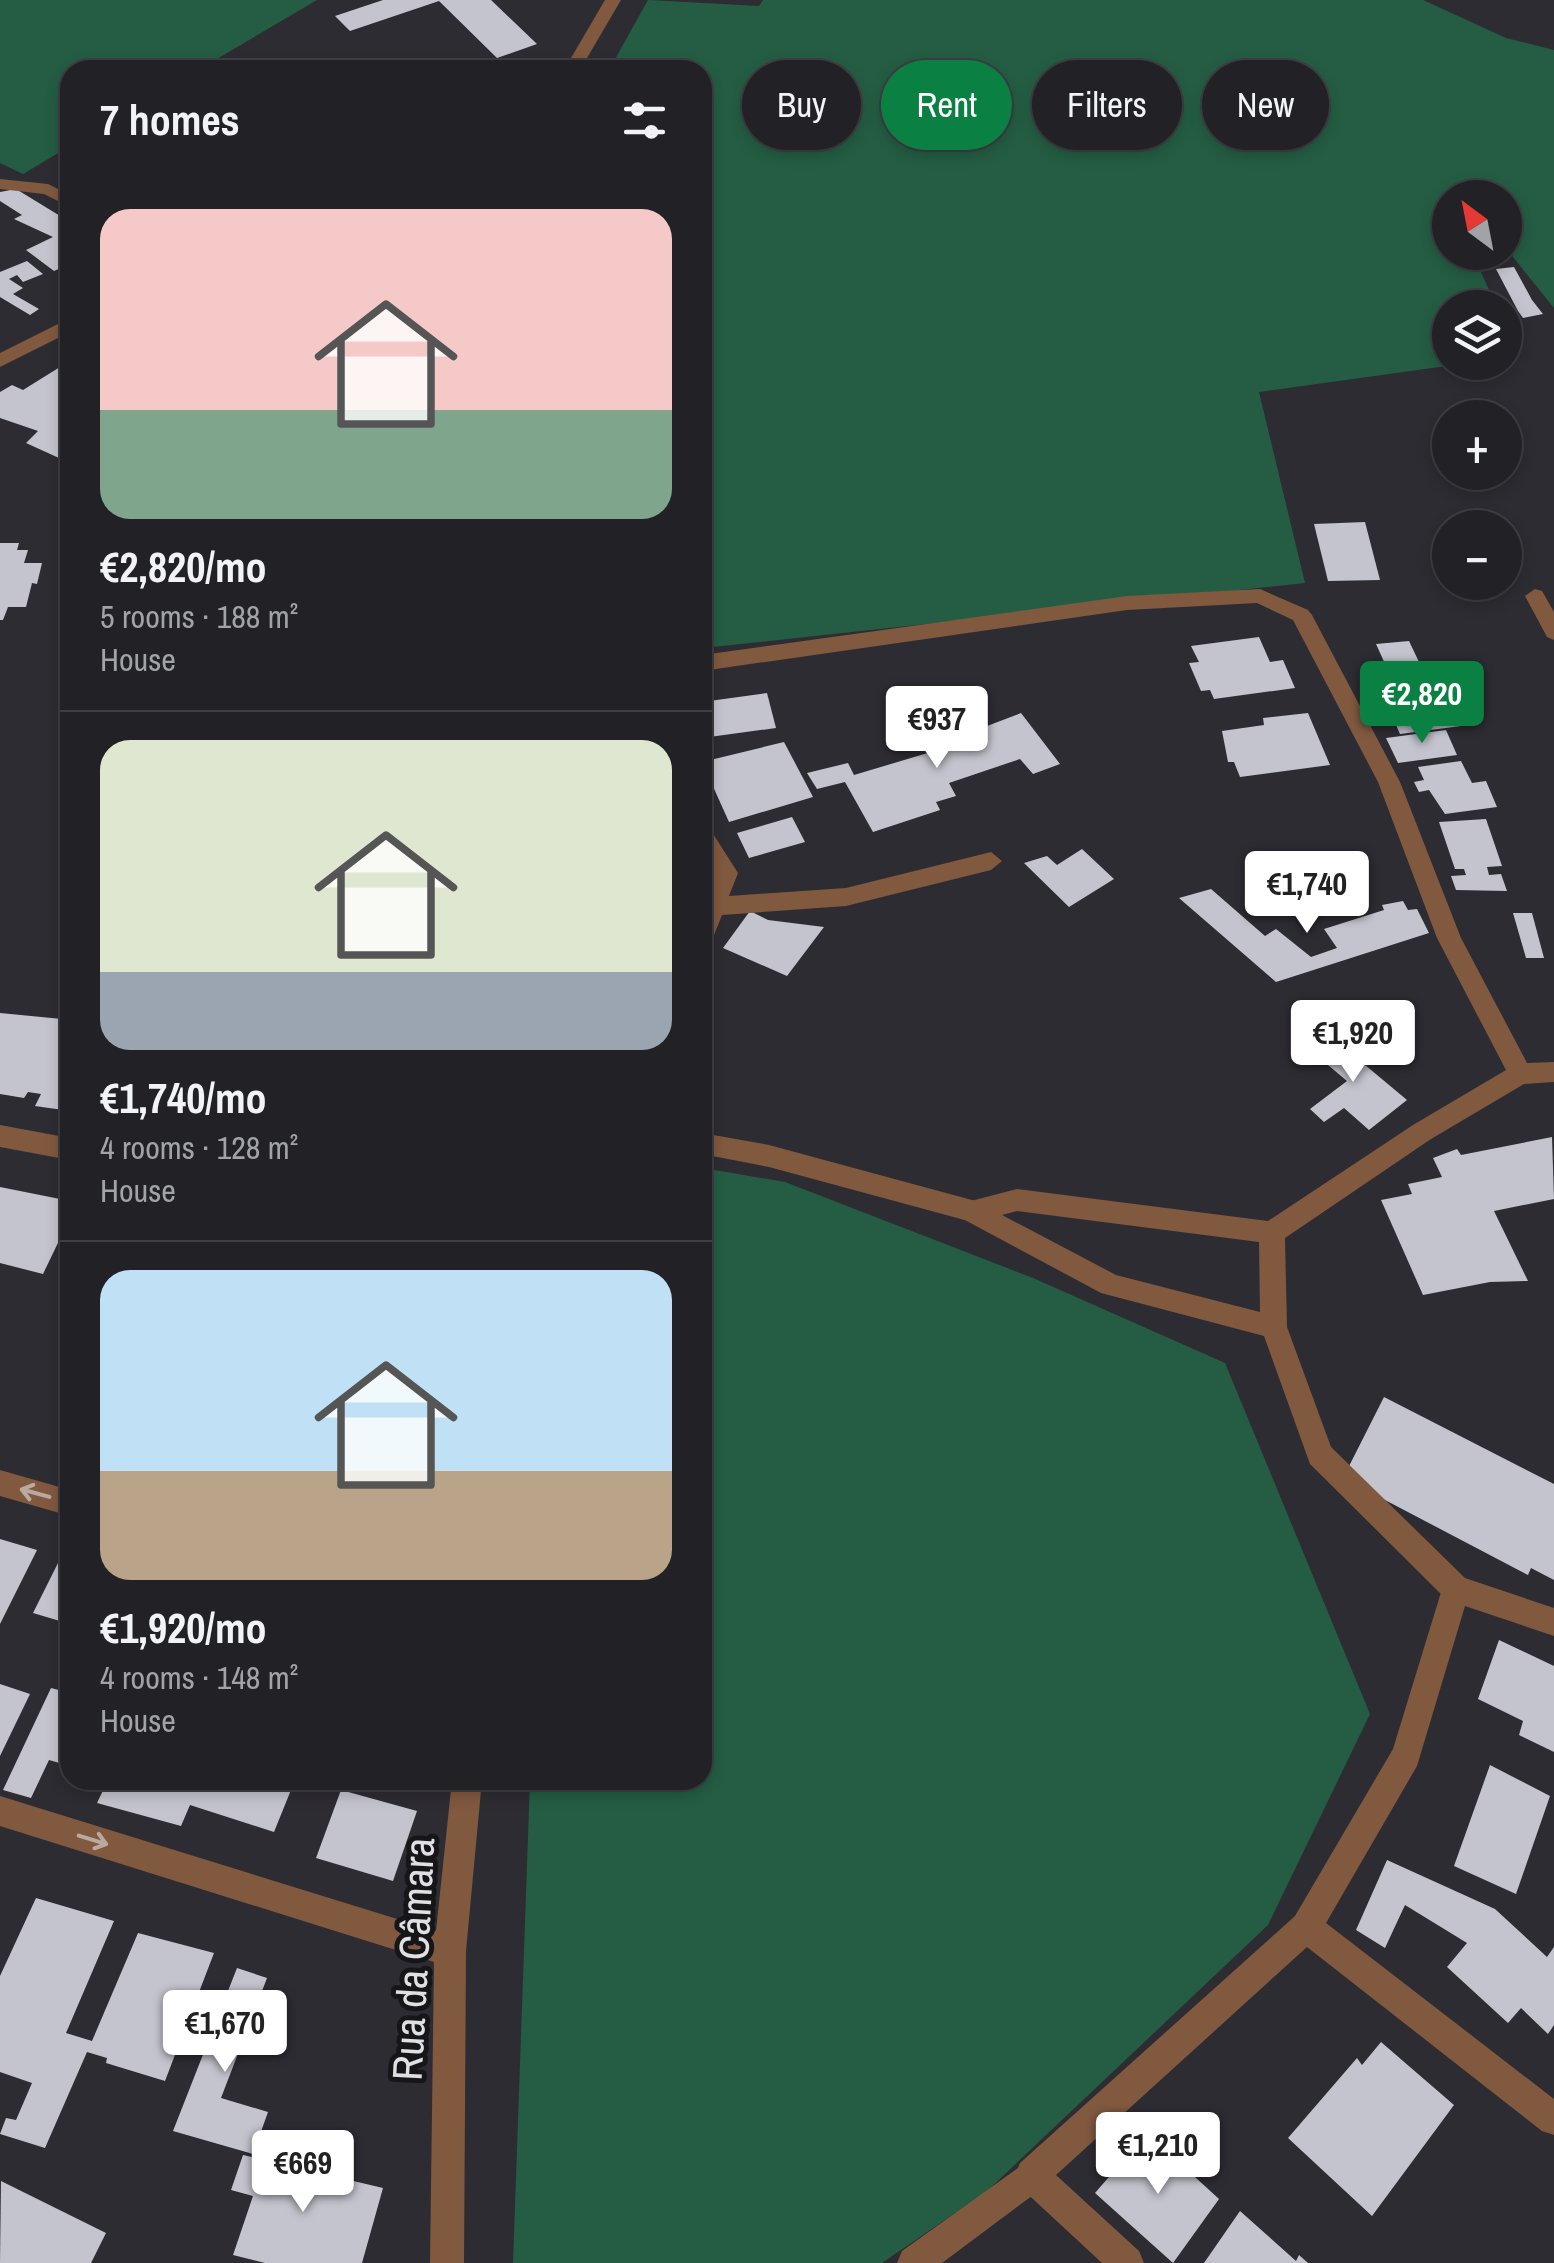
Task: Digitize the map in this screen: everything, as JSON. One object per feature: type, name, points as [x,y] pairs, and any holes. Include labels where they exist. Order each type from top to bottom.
[{"type":"street","points":[[578,60],[613,0]]},
{"type":"street","points":[[1,183],[48,189],[60,196]]},
{"type":"street","points":[[0,361],[60,329]]},
{"type":"street","points":[[712,662],[1127,603],[1260,596],[1301,616],[1390,782],[1449,938],[1520,1074]]},
{"type":"street","points":[[1534,596],[1554,632]]},
{"type":"street","points":[[712,850],[726,873],[712,911]]},
{"type":"street","points":[[714,906],[846,897],[991,861]]},
{"type":"street","points":[[972,1211],[1017,1200],[1272,1233],[1422,1132],[1520,1074],[1554,1072]]},
{"type":"street","points":[[0,1136],[60,1147]]},
{"type":"street","points":[[712,1145],[769,1156],[972,1211],[1110,1284],[1274,1327]]},
{"type":"street","points":[[1272,1233],[1274,1327],[1320,1455],[1456,1589],[1554,1622]]},
{"type":"street","points":[[0,1483],[60,1499]]},
{"type":"street","points":[[914,2263],[1032,2175],[1306,1926],[1406,1755],[1456,1589]]},
{"type":"street","name":"Rua da Câmara","points":[[447,2263],[450,1951],[466,1790]]},
{"type":"street","points":[[0,1811],[450,1951]]},
{"type":"street","points":[[1306,1926],[1554,2118]]},
{"type":"street","points":[[1032,2175],[1126,2263]]},
{"type":"green space","points":[[0,0],[317,0],[215,60],[60,60],[60,152],[23,174],[0,163]]},
{"type":"green space","points":[[648,0],[759,6],[763,0],[1423,0],[1506,38],[1554,50],[1554,308],[1522,268],[1522,180],[1432,180],[1432,270],[1480,270],[1489,290],[1432,290],[1432,368],[1259,392],[1305,583],[712,647],[712,60],[615,60]]},
{"type":"green space","points":[[712,1170],[785,1182],[1033,1278],[1225,1363],[1370,1714],[1268,1925],[987,2191],[882,2263],[513,2263],[530,1790],[712,1790]]},
{"type":"building","points":[[383,0],[491,0],[537,44],[497,58],[439,1],[350,31],[335,16]]},
{"type":"building","points":[[16,189],[60,216],[60,268],[54,271],[26,250],[53,237],[14,219],[22,215],[0,201],[0,192]]},
{"type":"building","points":[[27,261],[43,274],[23,282],[17,275],[9,279],[23,288],[13,294],[39,309],[30,315],[0,297],[0,272]]},
{"type":"building","points":[[1497,270],[1516,270],[1543,314],[1523,318],[1522,290],[1507,290]]},
{"type":"building","points":[[60,367],[60,458],[26,443],[38,431],[0,418],[0,392],[12,385],[23,390]]},
{"type":"building","points":[[1365,522],[1380,580],[1328,581],[1314,524]]},
{"type":"building","points":[[0,543],[19,543],[17,550],[28,550],[24,563],[42,563],[26,607],[8,607],[3,620],[0,620]]},
{"type":"building","points":[[1259,637],[1270,662],[1283,660],[1295,688],[1214,699],[1210,690],[1201,691],[1189,663],[1199,662],[1191,646]]},
{"type":"building","points":[[1409,641],[1419,662],[1386,666],[1376,644]]},
{"type":"building","points":[[1436,673],[1461,726],[1400,734],[1370,681]]},
{"type":"building","points":[[767,693],[776,728],[712,737],[712,701]]},
{"type":"building","points":[[1021,713],[1060,764],[1033,774],[1020,759],[949,783],[956,796],[936,802],[940,810],[873,832],[845,782],[817,789],[807,773],[848,763],[854,775],[931,752],[925,743],[963,730],[966,734]]},
{"type":"building","points":[[1308,713],[1330,765],[1240,777],[1234,762],[1228,762],[1222,731],[1264,725],[1263,718]]},
{"type":"building","points":[[1446,730],[1457,755],[1398,763],[1386,738]]},
{"type":"building","points":[[784,742],[813,797],[729,822],[712,784],[712,760]]},
{"type":"building","points":[[1461,761],[1472,783],[1486,781],[1497,807],[1445,814],[1429,790],[1419,792],[1414,782],[1424,780],[1418,767]]},
{"type":"building","points":[[792,817],[805,842],[749,858],[737,833]]},
{"type":"building","points":[[1486,819],[1502,866],[1487,867],[1489,875],[1501,874],[1507,891],[1456,890],[1451,876],[1466,875],[1464,869],[1455,869],[1439,822]]},
{"type":"building","points":[[1082,849],[1114,879],[1069,907],[1024,863],[1047,856],[1057,865]]},
{"type":"building","points":[[1211,889],[1265,936],[1276,929],[1311,957],[1337,948],[1324,929],[1384,910],[1382,905],[1403,901],[1408,910],[1417,909],[1429,933],[1276,982],[1179,898]]},
{"type":"building","points":[[750,911],[768,920],[824,927],[787,976],[723,948]]},
{"type":"building","points":[[1513,913],[1532,913],[1544,958],[1526,958]]},
{"type":"building","points":[[0,1013],[60,1019],[60,1110],[35,1106],[41,1094],[28,1092],[24,1098],[0,1094]]},
{"type":"building","points":[[1322,1029],[1407,1100],[1369,1130],[1344,1108],[1324,1122],[1310,1109],[1347,1081],[1303,1044]]},
{"type":"building","points":[[1552,1137],[1554,1199],[1494,1211],[1528,1281],[1490,1282],[1423,1295],[1381,1200],[1412,1194],[1408,1184],[1442,1177],[1433,1158],[1457,1149],[1461,1155]]},
{"type":"building","points":[[0,1187],[60,1199],[60,1239],[43,1274],[0,1263]]},
{"type":"building","points":[[1384,1397],[1554,1484],[1554,1580],[1531,1568],[1528,1575],[1343,1478]]},
{"type":"building","points":[[0,1539],[37,1550],[0,1624]]},
{"type":"building","points":[[60,1559],[60,1621],[33,1613]]},
{"type":"building","points":[[1499,1640],[1554,1666],[1554,1752],[1519,1735],[1523,1721],[1478,1699]]},
{"type":"building","points":[[0,1684],[30,1694],[0,1756]]},
{"type":"building","points":[[51,1688],[60,1690],[60,1763],[49,1760],[31,1798],[3,1790]]},
{"type":"building","points":[[1490,1765],[1550,1796],[1516,1894],[1454,1866]]},
{"type":"building","points":[[103,1790],[291,1790],[274,1832],[190,1805],[181,1826],[97,1803]]},
{"type":"building","points":[[341,1790],[417,1811],[393,1881],[316,1858]]},
{"type":"building","points":[[1387,1860],[1495,1909],[1547,1957],[1554,1947],[1554,2025],[1548,2034],[1521,2008],[1508,2023],[1447,1967],[1467,1943],[1405,1905],[1385,1948],[1356,1930]]},
{"type":"building","points":[[36,1898],[114,1921],[66,2033],[92,2041],[138,1933],[214,1953],[165,2081],[106,2063],[107,2058],[87,2052],[45,2148],[0,2134],[6,2118],[16,2120],[32,2083],[0,2072],[0,1976]]},
{"type":"building","points":[[237,1968],[267,1978],[221,2098],[268,2112],[253,2154],[173,2131]]},
{"type":"building","points":[[1381,2042],[1454,2105],[1372,2216],[1288,2138],[1357,2058],[1362,2065]]},
{"type":"building","points":[[1147,2133],[1219,2199],[1173,2263],[1095,2193]]},
{"type":"building","points":[[243,2155],[383,2188],[362,2263],[265,2263],[233,2255],[253,2196],[231,2190]]},
{"type":"building","points":[[1,2181],[106,2233],[91,2263],[0,2263]]},
{"type":"building","points":[[1240,2211],[1296,2261],[1299,2255],[1308,2263],[1204,2263]]}]
